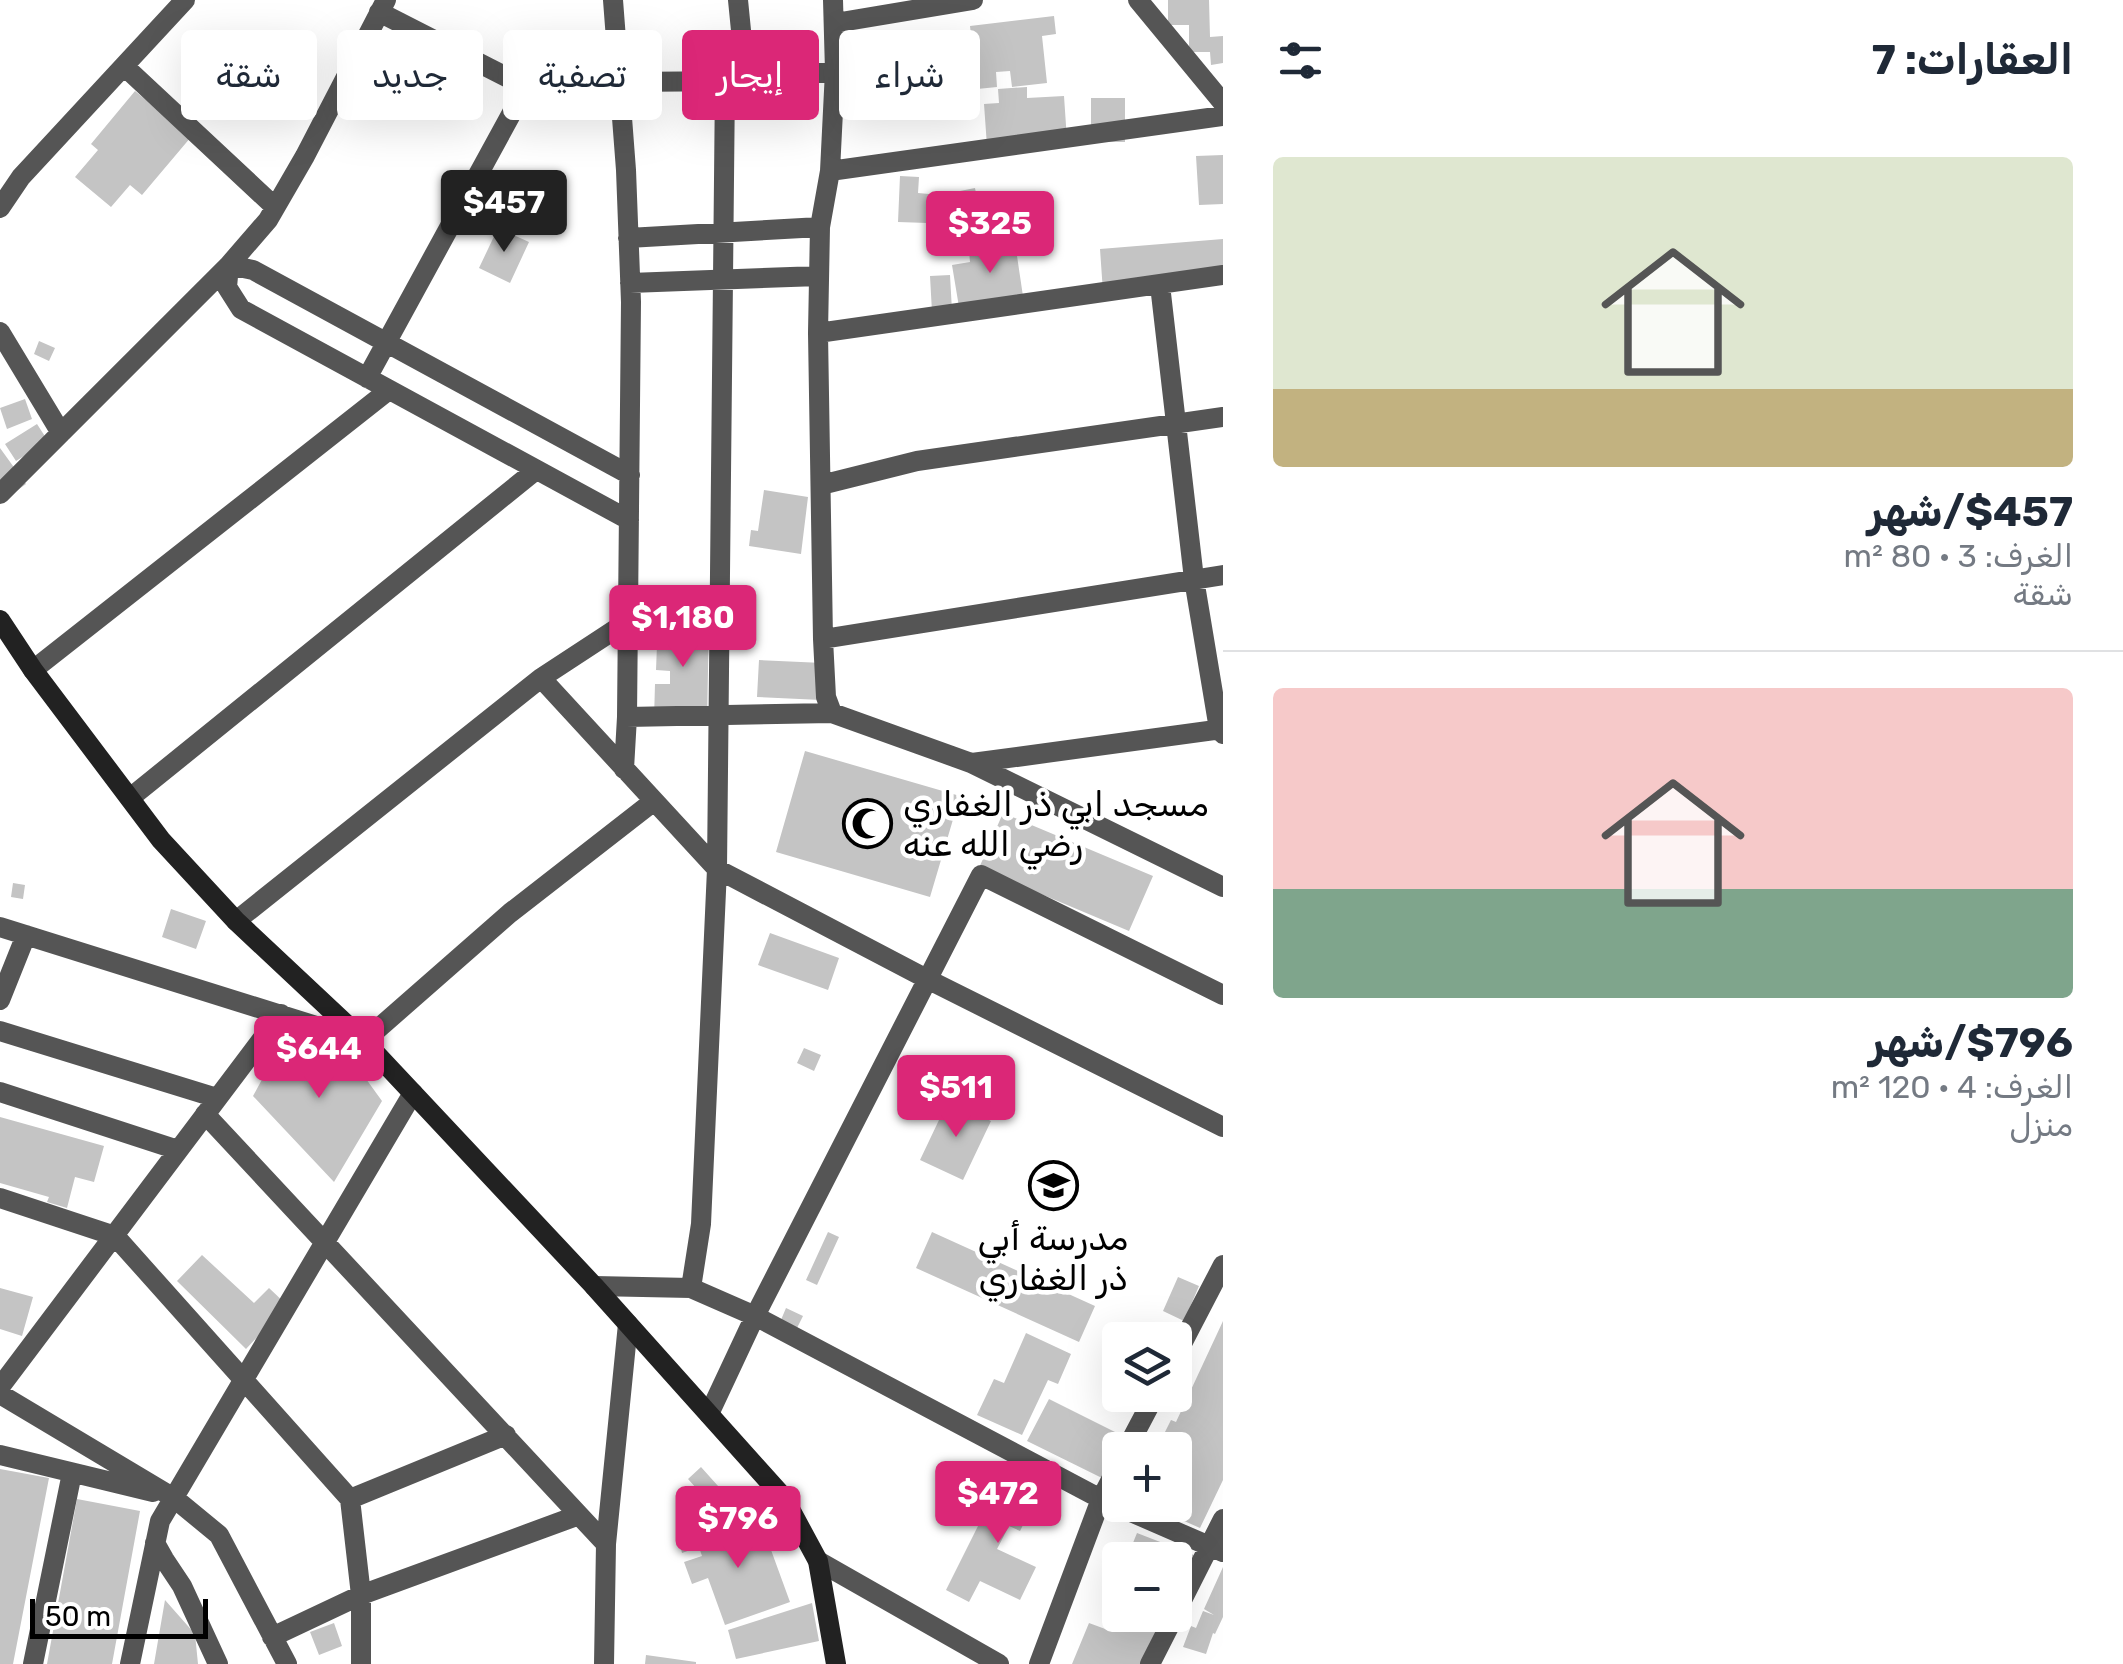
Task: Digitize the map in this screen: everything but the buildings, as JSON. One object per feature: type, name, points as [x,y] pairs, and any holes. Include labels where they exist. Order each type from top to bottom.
[{"type":"street","points":[[0,208],[20,178],[184,0]]},
{"type":"street","points":[[614,0],[616,30]]},
{"type":"street","points":[[737,30],[738,0]]},
{"type":"street","points":[[832,713],[826,696],[823,639],[818,332],[820,227],[830,171],[835,71],[833,0]]},
{"type":"street","points":[[835,22],[973,0]]},
{"type":"street","points":[[1138,0],[1223,103]]},
{"type":"street","points":[[0,494],[230,265],[268,220],[382,6],[526,87],[367,378]]},
{"type":"street","points":[[124,66],[275,207]]},
{"type":"street","points":[[819,73],[835,71]]},
{"type":"street","points":[[830,171],[1223,116]]},
{"type":"street","points":[[621,120],[630,282],[624,768]]},
{"type":"street","points":[[691,1288],[701,1224],[717,869],[723,234],[732,120]]},
{"type":"street","points":[[628,238],[820,227]]},
{"type":"street","points":[[230,265],[253,270],[630,475]]},
{"type":"street","points":[[230,265],[228,287],[241,309],[629,520]]},
{"type":"street","points":[[818,332],[1223,274]]},
{"type":"street","points":[[630,282],[819,276]]},
{"type":"street","points":[[970,763],[1222,731],[1194,579],[1160,284]]},
{"type":"street","points":[[0,332],[61,433]]},
{"type":"street","points":[[33,670],[389,390]]},
{"type":"street","points":[[821,486],[917,462],[1223,417]]},
{"type":"street","points":[[130,798],[536,470]]},
{"type":"street","points":[[823,639],[1223,575]]},
{"type":"street","points":[[0,620],[161,840],[236,921],[364,1041],[594,1286],[784,1498],[818,1561],[836,1664]]},
{"type":"street","points":[[236,921],[541,678],[628,622]]},
{"type":"street","points":[[541,678],[717,869],[1223,1128]]},
{"type":"street","points":[[627,716],[832,713],[970,763],[1223,887]]},
{"type":"street","points":[[364,1041],[510,913],[654,801]]},
{"type":"street","points":[[709,1414],[755,1316],[981,875],[1223,995]]},
{"type":"street","points":[[0,927],[364,1041]]},
{"type":"street","points":[[0,1000],[26,935]]},
{"type":"street","points":[[281,1014],[0,1391],[174,1498],[218,1536],[287,1664]]},
{"type":"street","points":[[0,1030],[211,1106],[326,1241],[606,1544]]},
{"type":"street","points":[[0,1092],[178,1150]]},
{"type":"street","points":[[130,1664],[160,1521],[413,1093]]},
{"type":"street","points":[[0,1198],[115,1236],[350,1499],[360,1594],[361,1664]]},
{"type":"street","points":[[1192,1324],[1223,1265]]},
{"type":"street","points":[[594,1286],[691,1288],[755,1316],[1101,1499],[1217,1549]]},
{"type":"street","points":[[601,1663],[606,1544],[628,1324]]},
{"type":"street","points":[[350,1499],[506,1435]]},
{"type":"street","points":[[0,1456],[174,1498]]},
{"type":"street","points":[[33,1664],[72,1473]]},
{"type":"street","points":[[1039,1664],[1101,1499]]},
{"type":"street","points":[[272,1637],[360,1594],[579,1515]]},
{"type":"street","points":[[1192,1588],[1217,1549],[1223,1520]]},
{"type":"street","points":[[156,1542],[182,1586],[218,1664]]},
{"type":"street","points":[[818,1561],[999,1664]]},
{"type":"street","points":[[1150,1664],[1166,1632]]},
{"type":"place","name":"مسجد ابي ذر الغفاري رضي الله عنه","points":[[868,824]]},
{"type":"place","name":"مدرسة أبي ذر الغفاري","points":[[1053,1186]]}]
